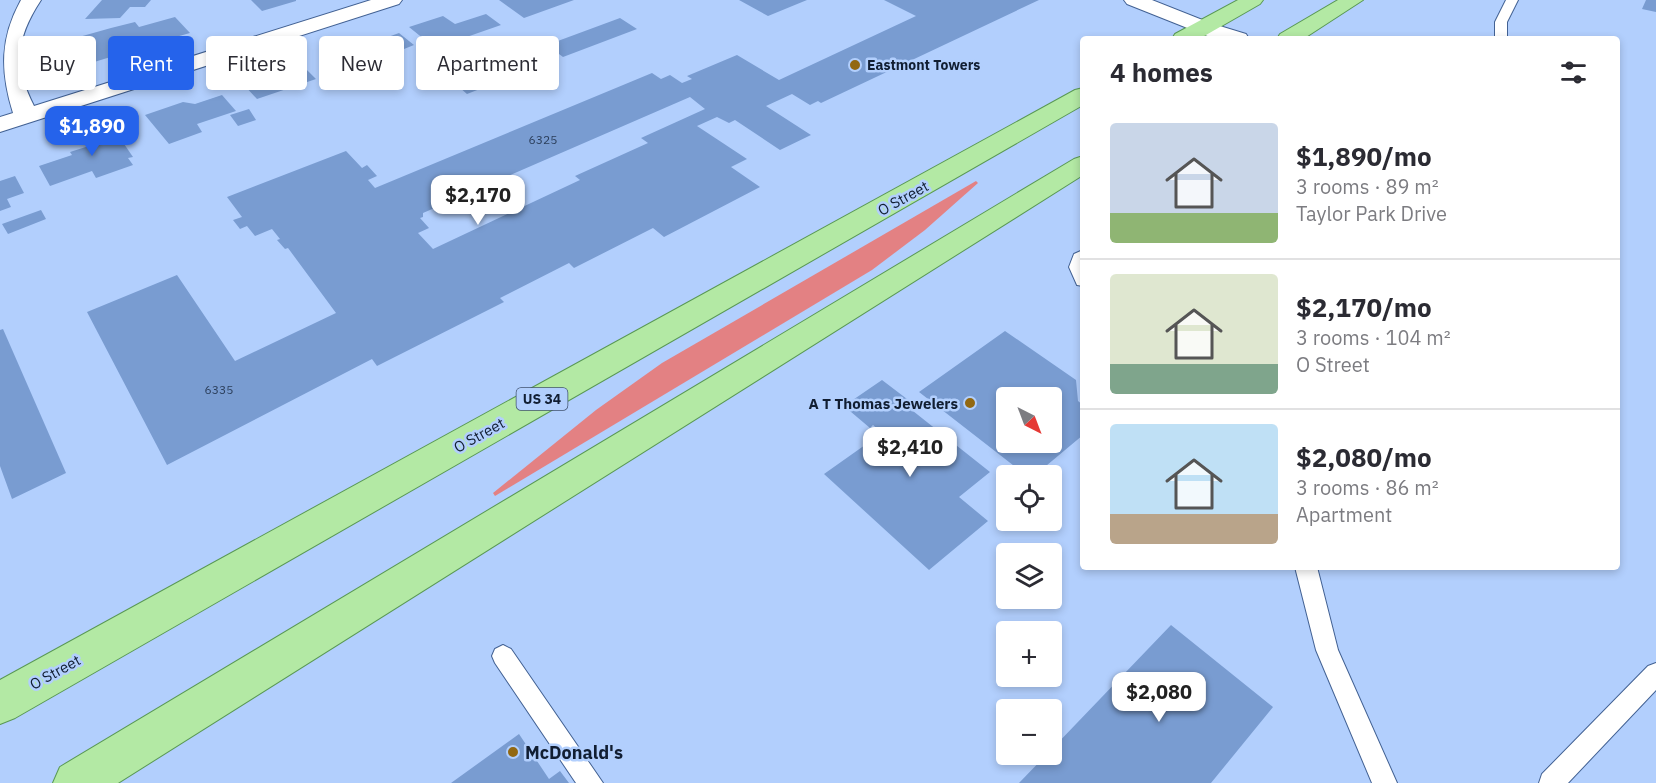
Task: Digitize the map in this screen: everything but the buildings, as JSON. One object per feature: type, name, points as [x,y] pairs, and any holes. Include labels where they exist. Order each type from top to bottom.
[{"type":"main road","points":[[1208,34],[1253,0]]},
{"type":"main road","points":[[1293,36],[1353,0]]},
{"type":"main road","name":"O Street","points":[[0,703],[1080,97]]},
{"type":"main road","points":[[76,783],[1080,166]]},
{"type":"street","points":[[27,116],[3,71],[0,53],[7,26],[31,0]]},
{"type":"street","points":[[0,125],[392,0]]},
{"type":"street","points":[[1134,0],[1208,34]]},
{"type":"lane","points":[[1502,36],[1501,22],[1512,0]]},
{"type":"lane","points":[[1080,258],[1076,263],[1080,276]]},
{"type":"lane","points":[[1306,570],[1308,586],[1325,643],[1385,783]]},
{"type":"lane","points":[[503,656],[591,783]]},
{"type":"lane","points":[[1551,783],[1656,674]]},
{"type":"shaded area","points":[[976,181],[978,183],[925,230],[872,270],[495,496],[493,493],[596,410],[662,363]]},
{"type":"place","name":"Eastmont Towers","points":[[855,65]]},
{"type":"place","name":"A T Thomas Jewelers","points":[[970,403]]},
{"type":"place","name":"McDonald's","points":[[513,752]]}]
